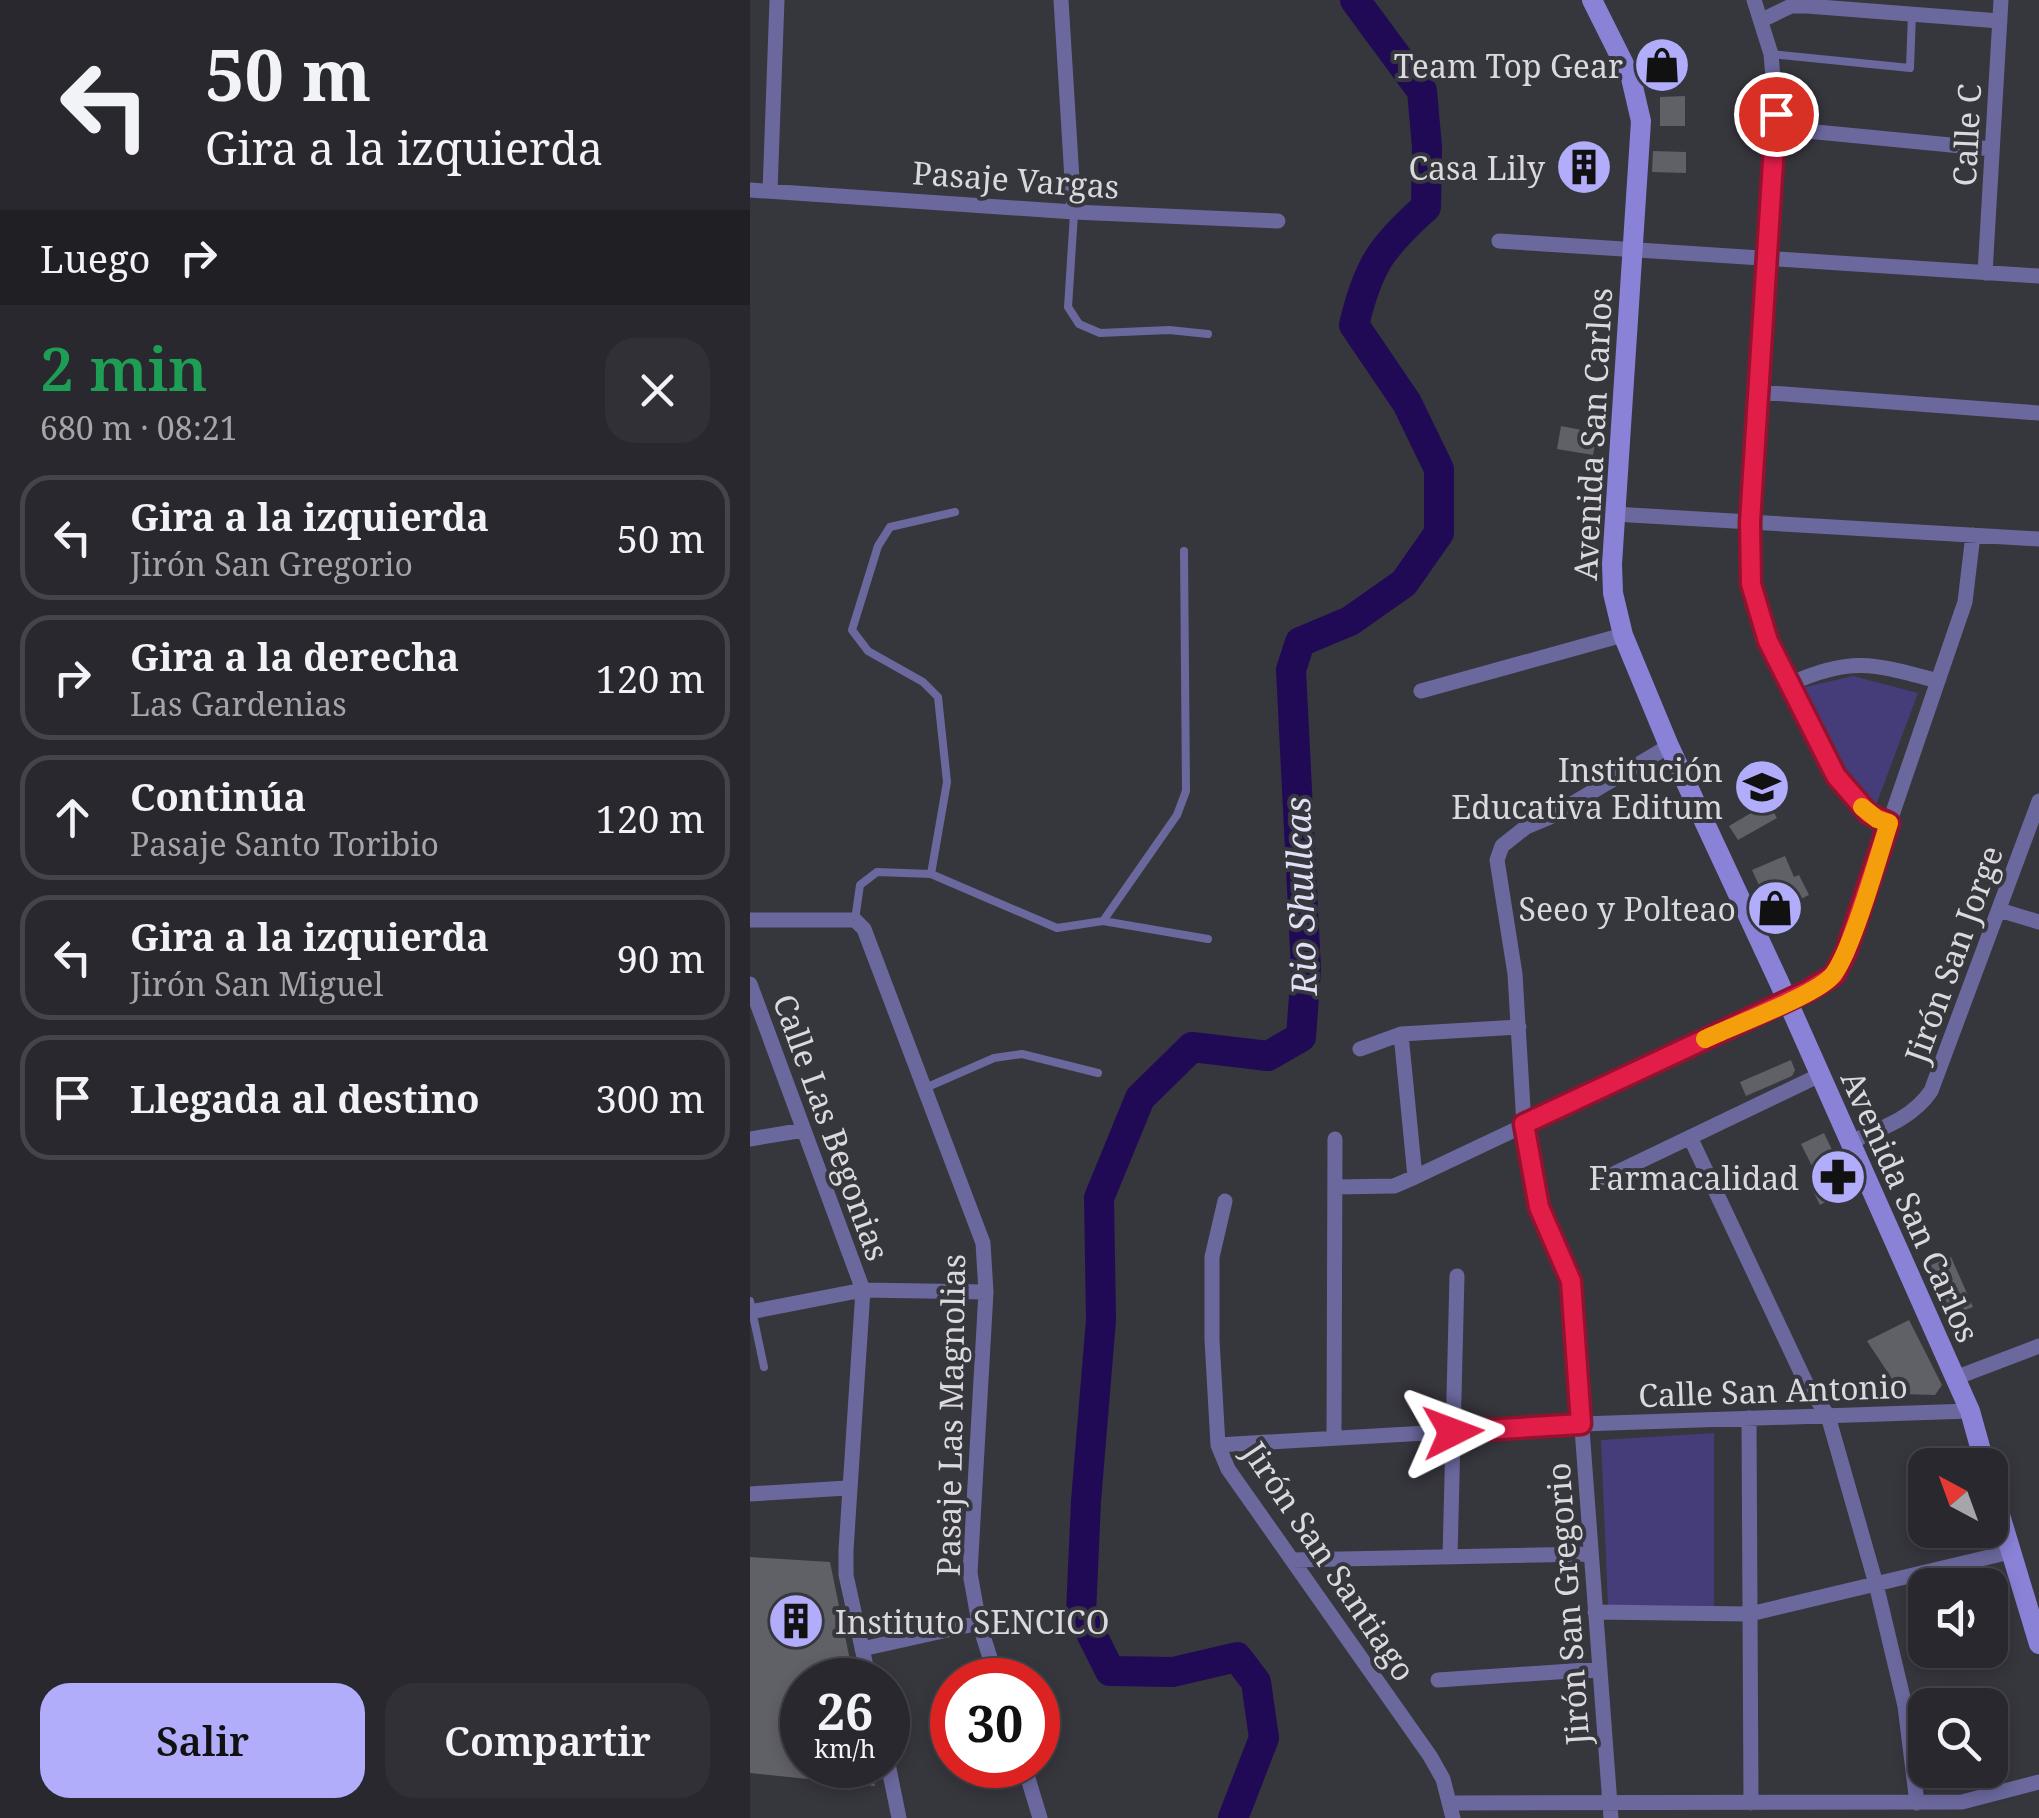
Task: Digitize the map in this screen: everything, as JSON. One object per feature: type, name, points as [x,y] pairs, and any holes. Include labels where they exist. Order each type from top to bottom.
[{"type":"main road","name":"Avenida San Carlos","points":[[1592,0],[1631,78],[1639,109],[1638,184],[1614,514],[1613,593],[1623,634],[1669,746],[1970,1411],[1980,1448]]},
{"type":"main road","points":[[2008,1545],[2039,1644]]},
{"type":"street","points":[[770,191],[777,0]]},
{"type":"street","points":[[1061,0],[1074,212]]},
{"type":"street","points":[[1754,0],[1771,54],[1776,92],[1750,571],[1768,641],[1829,765],[1869,814],[1889,823]]},
{"type":"street","name":"Calle C","points":[[1985,273],[2001,0]]},
{"type":"street","points":[[1762,20],[1791,6],[2000,21]]},
{"type":"street","points":[[1775,128],[1992,148]]},
{"type":"street","name":"Pasaje Vargas","points":[[750,190],[1278,221]]},
{"type":"street","points":[[1500,241],[2039,276]]},
{"type":"street","points":[[1758,392],[2039,413]]},
{"type":"street","points":[[1614,514],[2039,539]]},
{"type":"street","points":[[1336,1187],[1394,1186],[1787,1001],[1834,975],[1846,952],[1969,583],[1973,535]]},
{"type":"street","points":[[1420,690],[1623,634]]},
{"type":"street","points":[[1790,684],[1831,668],[1868,664],[1938,681]]},
{"type":"street","name":"Jirón San Gregorio","points":[[1610,1810],[1571,1281],[1539,1207],[1524,1124],[1515,974],[1497,860],[1502,846],[1513,836],[1669,746]]},
{"type":"street","name":"Jirón San Jorge","points":[[1850,1142],[1908,1115],[1931,1091],[2039,801]]},
{"type":"street","points":[[1999,910],[2039,922]]},
{"type":"street","points":[[750,920],[860,925]]},
{"type":"street","name":"Pasaje Las Magnolias","points":[[860,925],[982,1243],[986,1292],[970,1573],[990,1658]]},
{"type":"street","name":"Calle Las Begonias","points":[[750,984],[757,1025],[804,1130],[863,1290]]},
{"type":"street","points":[[1360,1049],[1402,1034],[1519,1028]]},
{"type":"street","points":[[1402,1034],[1415,1177]]},
{"type":"street","points":[[1606,1178],[1820,1075]]},
{"type":"street","points":[[750,1139],[804,1130]]},
{"type":"street","points":[[1690,1138],[1806,1383],[1828,1416],[1876,1584],[1905,1706],[1917,1802]]},
{"type":"street","points":[[1334,1438],[1335,1139]]},
{"type":"street","name":"Jirón San Santiago","points":[[1226,1201],[1212,1257],[1218,1445],[1228,1469],[1430,1756],[1452,1810]]},
{"type":"street","points":[[1450,1557],[1456,1276]]},
{"type":"street","points":[[863,1290],[847,1488],[846,1575],[864,1658]]},
{"type":"street","points":[[751,1308],[863,1290],[986,1292]]},
{"type":"street","points":[[1955,1378],[2039,1346]]},
{"type":"street","name":"Calle San Antonio","points":[[1218,1445],[1581,1424],[1970,1411]]},
{"type":"street","points":[[1750,1418],[1751,1803]]},
{"type":"street","points":[[750,1494],[847,1488]]},
{"type":"street","points":[[1595,1612],[1750,1614],[2010,1552]]},
{"type":"street","points":[[1292,1560],[1591,1554]]},
{"type":"street","points":[[862,1650],[979,1623]]},
{"type":"street","points":[[1438,1680],[1600,1669]]},
{"type":"street","points":[[1452,1810],[1962,1802],[2039,1782]]},
{"type":"street","points":[[893,1788],[900,1818]]},
{"type":"street","points":[[1031,1788],[1040,1818]]},
{"type":"lane","points":[[1771,54],[1910,68],[1912,14]]},
{"type":"lane","points":[[1074,212],[1068,307],[1079,324],[1100,334],[1169,330],[1208,334]]},
{"type":"lane","points":[[931,874],[947,782],[938,697],[923,682],[868,651],[852,630],[878,546],[890,527],[955,512]]},
{"type":"lane","points":[[1103,921],[1177,815],[1186,791],[1184,551]]},
{"type":"lane","points":[[860,925],[860,885],[877,872],[931,874],[1057,928],[1103,921],[1208,939]]},
{"type":"lane","points":[[923,1088],[994,1058],[1022,1054],[1098,1073]]},
{"type":"lane","points":[[751,1308],[764,1367]]},
{"type":"shaded area","points":[[1853,676],[1918,693],[1873,813],[1831,755],[1805,687]]},
{"type":"shaded area","points":[[1714,1433],[1714,1606],[1608,1605],[1601,1440]]},
{"type":"building","points":[[1685,96],[1685,126],[1660,126],[1660,97]]},
{"type":"building","name":"Casa Lily","points":[[1569,149],[1603,152],[1600,185],[1566,182]]},
{"type":"building","points":[[1653,151],[1686,152],[1686,173],[1652,172]]},
{"type":"building","points":[[1561,426],[1597,433],[1593,455],[1557,449]]},
{"type":"building","points":[[1768,803],[1777,818],[1738,840],[1729,826]]},
{"type":"building","points":[[1785,856],[1794,877],[1799,875],[1809,895],[1772,913],[1752,870]]},
{"type":"building","points":[[1791,1060],[1795,1070],[1792,1076],[1746,1096],[1740,1082]]},
{"type":"building","points":[[1824,1133],[1849,1190],[1820,1205],[1810,1185],[1819,1180],[1801,1144]]},
{"type":"building","points":[[1951,1257],[1973,1307],[1952,1315],[1931,1265]]},
{"type":"building","points":[[1909,1320],[1942,1385],[1935,1395],[1902,1394],[1867,1341]]},
{"type":"building","name":"Instituto SENCICO","points":[[750,1557],[830,1562],[850,1658],[780,1658],[780,1776],[750,1773]]},
{"type":"waterway","name":"Rio Shullcas","points":[[1233,1818],[1264,1738],[1256,1682],[1237,1657],[1173,1672],[1110,1671],[1081,1613],[1101,1320],[1099,1198],[1140,1098],[1192,1047],[1268,1056],[1301,1037],[1306,969],[1291,670],[1300,642],[1350,621],[1404,583],[1439,533],[1439,469],[1407,403],[1354,325],[1378,259],[1426,207],[1427,147],[1422,91],[1355,0]]},
{"type":"slow traffic","points":[[1705,1039],[1834,975],[1846,952],[1889,823],[1862,807]]},
{"type":"place","name":"Team Top Gear","points":[[1662,65]]},
{"type":"place","name":"Casa Lily","points":[[1584,167]]},
{"type":"place","name":"Institución Educativa Editum","points":[[1762,787]]},
{"type":"place","name":"Seeo y Polteao","points":[[1775,908]]},
{"type":"place","name":"Farmacalidad","points":[[1838,1177]]},
{"type":"place","name":"Instituto SENCICO","points":[[796,1621]]},
{"type":"route","points":[[1453,1432],[1581,1424],[1571,1281],[1539,1207],[1524,1124],[1808,991],[1834,975],[1846,952],[1889,823],[1869,814],[1829,765],[1768,641],[1751,584],[1750,522],[1776,114]]}]
